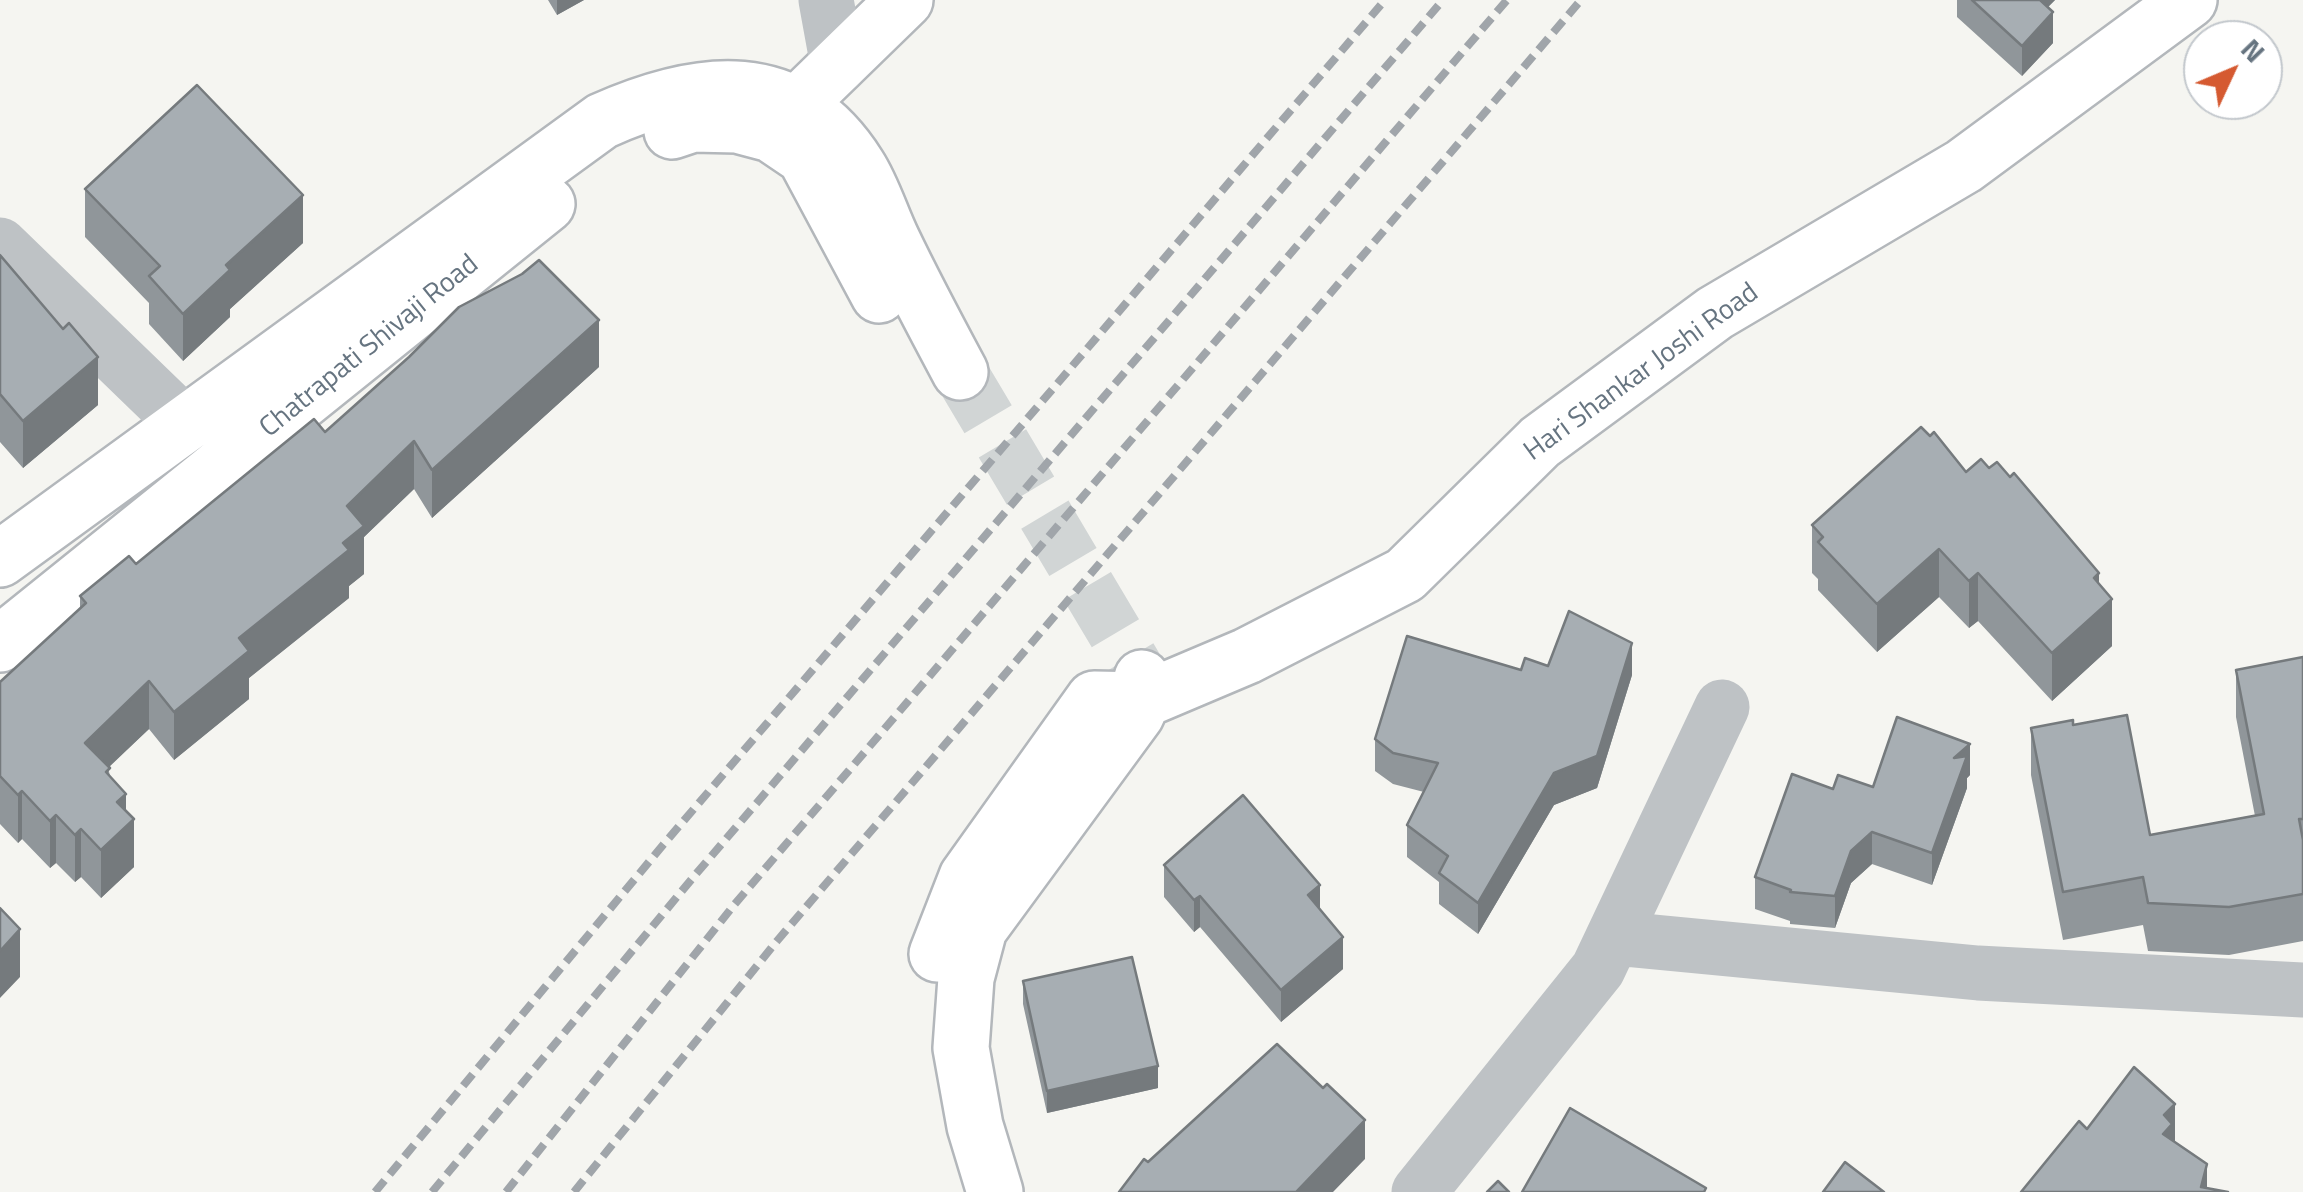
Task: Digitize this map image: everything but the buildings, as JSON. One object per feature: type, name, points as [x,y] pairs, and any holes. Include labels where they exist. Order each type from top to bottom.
[{"type":"main road","points":[[784,120],[906,0]]},
{"type":"main road","name":"Hari Shankar Joshi Road","points":[[1118,688],[1246,656],[1405,575],[1540,442],[1714,313],[1964,166],[2189,0]]},
{"type":"main road","name":"Chatrapati Shivaji Road","points":[[0,560],[602,122],[637,106],[726,88],[762,89],[784,120]]},
{"type":"main road","points":[[784,120],[830,129],[860,168],[894,244],[944,381]]},
{"type":"main road","name":"Chatrapati Shivaji Road","points":[[0,644],[603,160],[693,124],[784,120]]},
{"type":"main road","points":[[962,1192],[940,1109],[930,1027],[933,967],[968,877],[1118,688],[1136,716],[980,929],[966,978],[961,1048],[974,1126],[995,1192]]},
{"type":"street","points":[[826,0],[838,66]]},
{"type":"street","points":[[0,245],[185,424]]},
{"type":"street","points":[[1418,1192],[1598,969],[1722,707]]},
{"type":"street","points":[[1613,938],[1978,974],[2303,990]]},
{"type":"tunnel","points":[[960,372],[1142,678]]},
{"type":"railway","points":[[375,1192],[663,845],[1385,0]]},
{"type":"railway","points":[[432,1192],[696,874],[1443,0]]},
{"type":"railway","points":[[506,1192],[734,905],[1507,0]]},
{"type":"railway","points":[[574,1192],[777,941],[1581,0]]}]
